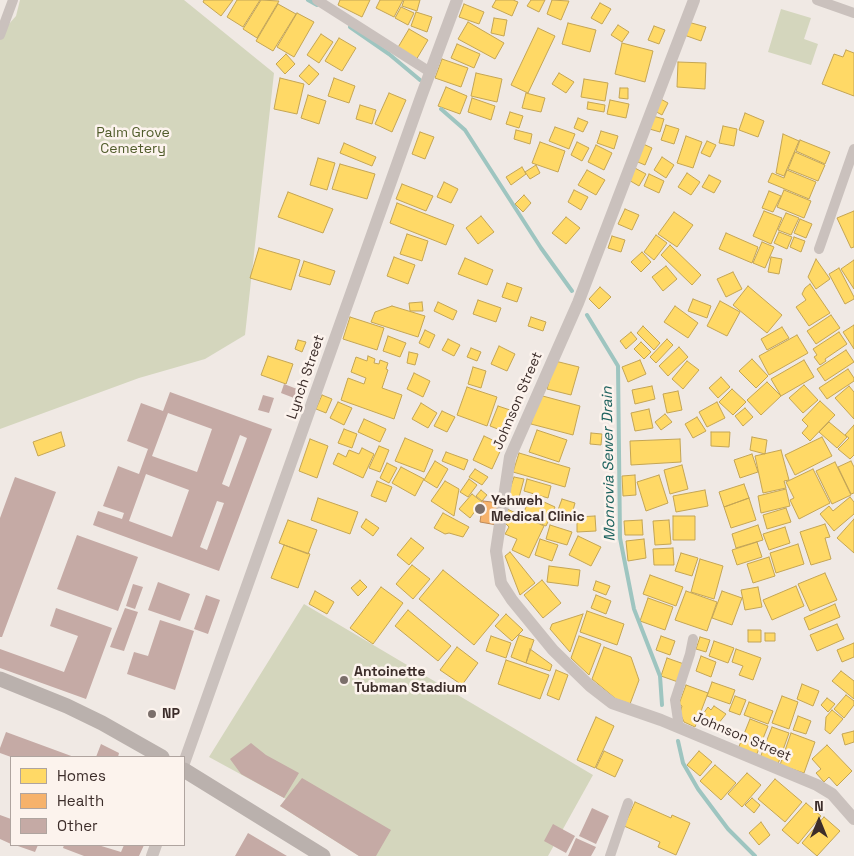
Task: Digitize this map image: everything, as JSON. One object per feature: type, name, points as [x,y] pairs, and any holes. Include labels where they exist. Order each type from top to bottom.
[{"type":"main road","points":[[0,679],[102,723],[160,756]]},
{"type":"main road","points":[[185,771],[323,856]]},
{"type":"street","points":[[0,35],[13,0]]},
{"type":"street","points":[[317,0],[430,72]]},
{"type":"street","name":"Lynch Street","points":[[185,760],[457,0]]},
{"type":"street","name":"Johnson Street","points":[[694,0],[578,303],[510,457],[496,551],[501,583],[512,600],[559,656],[590,686],[612,703],[679,727],[825,789],[854,818]]},
{"type":"street","points":[[817,0],[854,12]]},
{"type":"street","points":[[819,249],[854,148]]},
{"type":"street","points":[[679,727],[675,700],[693,639]]},
{"type":"street","points":[[610,856],[628,803]]},
{"type":"green space","name":"Palm Grove Cemetery","points":[[20,0],[184,0],[274,73],[245,335],[205,359],[139,378],[0,429],[0,34],[16,16]]},
{"type":"green space","points":[[781,9],[811,18],[804,39],[818,44],[811,65],[768,52]]},
{"type":"green space","name":"Antoinette Tubman Stadium","points":[[304,604],[593,775],[548,856],[359,856],[280,806],[286,799],[209,757]]},
{"type":"building: Homes","points":[[204,0],[233,0],[221,16],[203,2]]},
{"type":"building: Homes","points":[[237,0],[260,0],[243,27],[227,17]]},
{"type":"building: Homes","points":[[261,0],[279,1],[257,38],[243,29]]},
{"type":"building: Homes","points":[[340,0],[370,0],[362,17],[338,5]]},
{"type":"building: Homes","points":[[380,0],[403,0],[394,17],[376,8]]},
{"type":"building: Homes","points":[[404,0],[420,0],[417,11],[402,6]]},
{"type":"building: Homes","points":[[496,0],[513,0],[518,2],[512,16],[492,7]]},
{"type":"building: Homes","points":[[531,0],[545,0],[539,12],[527,6]]},
{"type":"building: Homes","points":[[552,0],[569,1],[561,20],[547,14]]},
{"type":"building: Homes","points":[[600,3],[611,9],[602,24],[591,18]]},
{"type":"building: Homes","points":[[278,4],[296,14],[273,51],[256,41]]},
{"type":"building: Homes","points":[[464,4],[484,12],[479,24],[459,17]]},
{"type":"building: Homes","points":[[401,7],[414,13],[408,25],[395,18]]},
{"type":"building: Homes","points":[[416,12],[432,17],[427,32],[411,26]]},
{"type":"building: Homes","points":[[297,13],[314,22],[294,57],[277,47]]},
{"type":"building: Homes","points":[[494,18],[507,20],[504,36],[491,33]]},
{"type":"building: Homes","points":[[468,22],[504,43],[495,59],[458,39]]},
{"type":"building: Homes","points":[[688,22],[706,27],[701,41],[684,35]]},
{"type":"building: Homes","points":[[568,23],[596,30],[590,52],[562,44]]},
{"type":"building: Homes","points":[[618,25],[629,32],[622,42],[611,35]]},
{"type":"building: Homes","points":[[654,26],[665,30],[659,44],[648,40]]},
{"type":"building: Homes","points":[[538,28],[555,36],[528,93],[511,85]]},
{"type":"building: Homes","points":[[409,29],[428,40],[416,60],[397,49]]},
{"type":"building: Homes","points":[[321,34],[333,42],[319,63],[307,55]]},
{"type":"building: Homes","points":[[339,38],[356,48],[342,71],[325,61]]},
{"type":"building: Homes","points":[[622,43],[653,51],[645,82],[615,74]]},
{"type":"building: Homes","points":[[457,44],[480,54],[474,68],[451,58]]},
{"type":"building: Homes","points":[[846,50],[854,53],[854,96],[822,84],[834,54],[843,57]]},
{"type":"building: Homes","points":[[286,54],[295,64],[285,74],[276,64]]},
{"type":"building: Homes","points":[[442,59],[468,68],[461,87],[435,78]]},
{"type":"building: Homes","points":[[678,62],[706,63],[705,89],[677,87]]},
{"type":"building: Homes","points":[[309,65],[319,74],[309,85],[299,76]]},
{"type":"building: Homes","points":[[476,73],[502,79],[497,102],[471,96]]},
{"type":"building: Homes","points":[[559,73],[574,82],[566,93],[552,84]]},
{"type":"building: Homes","points":[[280,78],[304,84],[297,114],[274,109]]},
{"type":"building: Homes","points":[[334,78],[355,86],[349,103],[328,96]]},
{"type":"building: Homes","points":[[584,79],[608,83],[605,101],[581,97]]},
{"type":"building: Homes","points":[[446,87],[467,96],[460,114],[438,106]]},
{"type":"building: Homes","points":[[620,88],[628,88],[628,99],[619,98]]},
{"type":"building: Homes","points":[[389,93],[406,100],[392,132],[375,124]]},
{"type":"building: Homes","points":[[526,93],[545,98],[541,112],[522,108]]},
{"type":"building: Homes","points":[[308,95],[326,101],[319,124],[301,118]]},
{"type":"building: Homes","points":[[657,97],[668,103],[662,115],[651,109]]},
{"type":"building: Homes","points":[[472,98],[495,106],[491,120],[468,112]]},
{"type":"building: Homes","points":[[610,100],[629,104],[626,118],[607,114]]},
{"type":"building: Homes","points":[[588,102],[605,105],[604,112],[587,109]]},
{"type":"building: Homes","points":[[360,105],[376,110],[372,124],[356,119]]},
{"type":"building: Homes","points":[[510,112],[523,116],[519,128],[506,124]]},
{"type":"building: Homes","points":[[745,113],[764,121],[758,137],[739,130]]},
{"type":"building: Homes","points":[[649,115],[664,119],[660,132],[646,128]]},
{"type":"building: Homes","points":[[578,118],[588,122],[583,132],[574,128]]},
{"type":"building: Homes","points":[[666,125],[679,129],[674,144],[661,140]]},
{"type":"building: Homes","points":[[723,126],[737,129],[734,146],[719,143]]},
{"type":"building: Homes","points":[[555,127],[575,134],[569,149],[549,141]]},
{"type":"building: Homes","points":[[516,130],[532,134],[530,144],[514,139]]},
{"type":"building: Homes","points":[[601,131],[618,136],[614,149],[597,143]]},
{"type":"building: Homes","points":[[420,132],[434,137],[425,159],[412,154]]},
{"type":"building: Homes","points":[[783,134],[799,141],[784,176],[776,173]]},
{"type":"building: Homes","points":[[686,136],[702,142],[693,168],[677,163]]},
{"type":"building: Homes","points":[[800,140],[830,152],[825,164],[796,151]]},
{"type":"building: Homes","points":[[707,141],[716,145],[710,157],[701,153]]},
{"type":"building: Homes","points":[[540,142],[565,151],[558,172],[532,163]]},
{"type":"building: Homes","points":[[577,142],[589,148],[582,161],[571,155]]},
{"type":"building: Homes","points":[[344,143],[376,157],[372,166],[340,153]]},
{"type":"building: Homes","points":[[641,143],[652,148],[645,165],[633,160]]},
{"type":"building: Homes","points":[[596,145],[612,153],[604,170],[588,162]]},
{"type":"building: Homes","points":[[795,152],[825,165],[818,181],[788,169]]},
{"type":"building: Homes","points":[[662,157],[674,165],[666,178],[654,170]]},
{"type":"building: Homes","points":[[318,158],[335,163],[327,190],[310,185]]},
{"type":"building: Homes","points":[[340,164],[375,174],[367,199],[332,189]]},
{"type":"building: Homes","points":[[536,165],[540,173],[530,179],[525,172]]},
{"type":"building: Homes","points":[[522,167],[526,174],[511,185],[506,177]]},
{"type":"building: Homes","points":[[633,167],[646,174],[639,186],[627,179]]},
{"type":"building: Homes","points":[[587,170],[605,180],[596,195],[578,185]]},
{"type":"building: Homes","points":[[787,170],[816,182],[809,199],[768,182],[772,173],[784,178]]},
{"type":"building: Homes","points":[[687,173],[700,182],[691,195],[678,187]]},
{"type":"building: Homes","points":[[649,174],[664,181],[659,193],[644,186]]},
{"type":"building: Homes","points":[[709,175],[721,181],[714,193],[702,187]]},
{"type":"building: Homes","points":[[444,182],[458,189],[451,203],[437,197]]},
{"type":"building: Homes","points":[[402,184],[433,196],[426,211],[396,199]]},
{"type":"building: Homes","points":[[574,190],[588,197],[581,210],[568,202]]},
{"type":"building: Homes","points":[[784,190],[811,201],[804,218],[777,207]]},
{"type":"building: Homes","points":[[769,191],[781,196],[773,212],[762,208]]},
{"type":"building: Homes","points":[[288,192],[333,209],[323,233],[278,217]]},
{"type":"building: Homes","points":[[524,195],[531,203],[523,212],[515,204]]},
{"type":"building: Homes","points":[[397,203],[454,225],[446,245],[390,223]]},
{"type":"building: Homes","points":[[625,209],[639,215],[632,230],[618,224]]},
{"type":"building: Homes","points":[[764,211],[782,218],[771,244],[753,236]]},
{"type":"building: Homes","points":[[854,211],[854,247],[851,248],[837,218]]},
{"type":"building: Homes","points":[[674,212],[693,225],[677,247],[658,234]]},
{"type":"building: Homes","points":[[786,213],[799,218],[791,235],[778,230]]},
{"type":"building: Homes","points":[[481,216],[494,232],[478,244],[466,228]]},
{"type":"building: Homes","points":[[566,217],[580,228],[566,244],[552,233]]},
{"type":"building: Homes","points":[[800,219],[812,224],[806,238],[794,233]]},
{"type":"building: Homes","points":[[779,232],[792,237],[787,249],[774,243]]},
{"type":"building: Homes","points":[[726,233],[758,247],[752,263],[719,249]]},
{"type":"building: Homes","points":[[407,234],[428,241],[422,261],[400,254]]},
{"type":"building: Homes","points":[[656,235],[667,243],[654,260],[644,252]]},
{"type":"building: Homes","points":[[612,236],[625,240],[621,252],[608,248]]},
{"type":"building: Homes","points":[[794,237],[805,241],[801,252],[790,247]]},
{"type":"building: Homes","points":[[762,242],[774,247],[765,268],[753,263]]},
{"type":"building: Homes","points":[[670,245],[701,275],[692,285],[661,255]]},
{"type":"building: Homes","points":[[259,248],[300,260],[291,290],[250,278]]},
{"type":"building: Homes","points":[[642,252],[651,262],[641,272],[631,262]]},
{"type":"building: Homes","points":[[394,257],[415,265],[408,284],[387,276]]},
{"type":"building: Homes","points":[[771,257],[782,259],[779,274],[768,272]]},
{"type":"building: Homes","points":[[465,258],[493,270],[487,285],[458,274]]},
{"type":"building: Homes","points":[[816,259],[830,279],[816,289],[808,277]]},
{"type":"building: Homes","points":[[854,260],[854,289],[841,269]]},
{"type":"building: Homes","points":[[304,261],[335,271],[330,285],[299,276]]},
{"type":"building: Homes","points":[[666,266],[677,279],[663,291],[652,277]]},
{"type":"building: Homes","points":[[839,268],[854,297],[854,299],[845,304],[829,274]]},
{"type":"building: Homes","points":[[733,272],[742,289],[726,297],[717,279]]},
{"type":"building: Homes","points":[[507,283],[522,288],[517,302],[502,297]]},
{"type":"building: Homes","points":[[810,284],[830,313],[809,326],[796,307],[806,300],[802,294]]},
{"type":"building: Homes","points":[[748,286],[782,315],[767,333],[733,305]]},
{"type":"building: Homes","points":[[600,287],[611,297],[599,309],[589,299]]},
{"type":"building: Homes","points":[[693,299],[711,306],[707,318],[688,311]]},
{"type":"building: Homes","points":[[478,300],[501,308],[496,322],[473,314]]},
{"type":"building: Homes","points":[[720,301],[740,312],[727,336],[707,326]]},
{"type":"building: Homes","points":[[422,302],[423,311],[410,311],[409,303]]},
{"type":"building: Homes","points":[[438,302],[457,311],[453,320],[434,311]]},
{"type":"building: Homes","points":[[392,306],[425,316],[418,337],[371,322],[375,312]]},
{"type":"building: Homes","points":[[675,306],[698,323],[688,338],[664,322]]},
{"type":"building: Homes","points":[[831,315],[840,328],[816,344],[807,331]]},
{"type":"building: Homes","points":[[350,317],[384,328],[377,350],[343,339]]},
{"type":"building: Homes","points":[[531,317],[546,322],[543,331],[528,326]]},
{"type":"building: Homes","points":[[854,325],[854,349],[843,332]]},
{"type":"building: Homes","points":[[643,326],[660,343],[654,350],[637,333]]},
{"type":"building: Homes","points":[[782,327],[789,338],[767,350],[761,339]]},
{"type":"building: Homes","points":[[425,330],[435,335],[429,348],[419,343]]},
{"type":"building: Homes","points":[[631,332],[637,339],[626,349],[620,341]]},
{"type":"building: Homes","points":[[839,332],[847,344],[825,359],[826,361],[820,365],[814,357],[817,355],[813,349]]},
{"type":"building: Homes","points":[[797,335],[808,353],[769,375],[759,356]]},
{"type":"building: Homes","points":[[388,336],[406,343],[400,357],[383,351]]},
{"type":"building: Homes","points":[[448,339],[460,345],[454,356],[442,350]]},
{"type":"building: Homes","points":[[667,339],[673,345],[656,363],[650,357]]},
{"type":"building: Homes","points":[[298,340],[306,342],[302,352],[295,349]]},
{"type":"building: Homes","points":[[641,342],[651,352],[644,359],[634,349]]},
{"type":"building: Homes","points":[[499,346],[515,354],[507,371],[491,364]]},
{"type":"building: Homes","points":[[679,347],[688,357],[668,376],[659,366]]},
{"type":"building: Homes","points":[[471,348],[481,352],[477,361],[467,357]]},
{"type":"building: Homes","points":[[846,350],[854,362],[825,381],[817,369]]},
{"type":"building: Homes","points":[[409,352],[418,354],[415,365],[407,363]]},
{"type":"building: Homes","points":[[268,356],[293,364],[286,384],[261,375]]},
{"type":"building: Homes","points":[[368,356],[375,359],[374,363],[379,364],[380,360],[388,363],[386,369],[388,370],[382,388],[402,395],[394,419],[341,400],[348,378],[364,384],[366,378],[351,372],[356,357],[367,361]]},
{"type":"building: Homes","points":[[752,359],[768,376],[756,388],[739,371]]},
{"type":"building: Homes","points":[[640,360],[646,374],[628,382],[622,367]]},
{"type":"building: Homes","points":[[804,360],[814,377],[781,396],[771,379]]},
{"type":"building: Homes","points":[[555,361],[579,367],[571,395],[547,389]]},
{"type":"building: Homes","points":[[687,361],[699,370],[683,389],[672,379]]},
{"type":"building: Homes","points":[[473,367],[486,371],[481,388],[468,384]]},
{"type":"building: Homes","points":[[848,369],[854,381],[827,399],[819,388]]},
{"type":"building: Homes","points":[[414,373],[430,381],[423,397],[407,389]]},
{"type":"building: Homes","points":[[721,377],[730,387],[718,398],[709,388]]},
{"type":"building: Homes","points":[[767,382],[781,396],[761,415],[747,400]]},
{"type":"building: Homes","points":[[804,385],[818,400],[803,413],[789,398]]},
{"type":"building: Homes","points":[[652,386],[655,399],[635,404],[632,390]]},
{"type":"building: Homes","points":[[849,386],[854,392],[854,419],[835,398]]},
{"type":"building: Homes","points":[[467,387],[497,397],[487,426],[457,415]]},
{"type":"building: Homes","points":[[732,389],[746,402],[733,415],[719,402]]},
{"type":"building: Homes","points":[[678,391],[682,410],[667,413],[663,394]]},
{"type":"building: Homes","points":[[322,395],[332,399],[326,413],[316,409]]},
{"type":"building: Homes","points":[[539,395],[580,406],[573,435],[531,424]]},
{"type":"building: Homes","points":[[820,401],[835,415],[810,441],[802,433],[808,426],[802,420]]},
{"type":"building: Homes","points":[[338,402],[352,408],[344,425],[330,418]]},
{"type":"building: Homes","points":[[717,402],[725,418],[707,427],[699,412]]},
{"type":"building: Homes","points":[[421,403],[437,413],[428,428],[412,419]]},
{"type":"building: Homes","points":[[498,406],[516,412],[508,433],[490,426]]},
{"type":"building: Homes","points":[[745,408],[753,417],[743,426],[735,416]]},
{"type":"building: Homes","points":[[649,409],[653,428],[635,431],[631,413]]},
{"type":"building: Homes","points":[[442,411],[455,417],[447,432],[434,426]]},
{"type":"building: Homes","points":[[665,414],[672,422],[661,430],[655,422]]},
{"type":"building: Homes","points":[[697,417],[706,431],[693,438],[685,424]]},
{"type":"building: Homes","points":[[364,419],[386,429],[380,442],[358,432]]},
{"type":"building: Homes","points":[[829,422],[847,437],[837,448],[819,432]]},
{"type":"building: Homes","points":[[854,425],[854,455],[850,459],[838,449],[849,438],[845,435]]},
{"type":"building: Homes","points":[[344,429],[357,434],[352,448],[338,443]]},
{"type":"building: Homes","points":[[537,430],[567,440],[559,462],[529,452]]},
{"type":"building: Homes","points":[[61,432],[65,446],[38,456],[33,442]]},
{"type":"building: Homes","points":[[711,432],[730,432],[729,447],[711,446]]},
{"type":"building: Homes","points":[[591,433],[602,434],[601,445],[590,444]]},
{"type":"building: Homes","points":[[484,436],[503,445],[492,469],[473,460]]},
{"type":"building: Homes","points":[[752,437],[767,440],[765,454],[750,450]]},
{"type":"building: Homes","points":[[822,437],[832,456],[795,475],[785,455]]},
{"type":"building: Homes","points":[[405,438],[433,450],[424,472],[395,461]]},
{"type":"building: Homes","points":[[310,439],[328,446],[317,478],[299,471]]},
{"type":"building: Homes","points":[[680,439],[681,462],[631,465],[630,441]]},
{"type":"building: Homes","points":[[379,446],[389,450],[380,472],[369,468]]},
{"type":"building: Homes","points":[[362,448],[374,454],[363,478],[333,464],[338,453],[346,457],[349,450],[359,454]]},
{"type":"building: Homes","points":[[781,450],[789,480],[784,481],[786,488],[763,493],[755,456]]},
{"type":"building: Homes","points":[[446,452],[468,460],[464,470],[442,461]]},
{"type":"building: Homes","points":[[519,453],[570,468],[565,487],[513,472]]},
{"type":"building: Homes","points":[[752,454],[758,472],[740,478],[734,460]]},
{"type":"building: Homes","points":[[435,461],[448,469],[437,488],[424,480]]},
{"type":"building: Homes","points":[[851,461],[854,467],[854,493],[851,494],[838,467]]},
{"type":"building: Homes","points":[[835,462],[851,495],[832,504],[816,471]]},
{"type":"building: Homes","points":[[387,463],[397,468],[389,483],[380,478]]},
{"type":"building: Homes","points":[[682,465],[688,489],[670,494],[664,470]]},
{"type":"building: Homes","points":[[401,467],[424,479],[415,496],[392,483]]},
{"type":"building: Homes","points":[[475,469],[488,477],[482,485],[469,477]]},
{"type":"building: Homes","points":[[813,469],[830,503],[799,519],[790,500],[794,498],[786,482]]},
{"type":"building: Homes","points":[[635,475],[636,495],[623,496],[622,476]]},
{"type":"building: Homes","points":[[659,475],[668,503],[646,511],[637,482]]},
{"type":"building: Homes","points":[[514,477],[524,479],[518,501],[507,498]]},
{"type":"building: Homes","points":[[469,479],[477,485],[468,497],[460,492]]},
{"type":"building: Homes","points":[[527,479],[551,486],[548,498],[524,491]]},
{"type":"building: Homes","points":[[377,481],[392,487],[386,502],[371,496]]},
{"type":"building: Homes","points":[[445,481],[459,489],[454,516],[431,501]]},
{"type":"building: Homes","points":[[744,484],[749,498],[724,507],[719,492]]},
{"type":"building: Homes","points":[[786,489],[790,506],[761,513],[758,496]]},
{"type":"building: Homes","points":[[481,490],[487,495],[482,501],[476,496]]},
{"type":"building: Homes","points":[[705,490],[708,506],[676,512],[673,496]]},
{"type":"building: Homes","points":[[472,494],[482,502],[470,518],[459,509]]},
{"type":"building: Homes","points":[[531,496],[555,507],[546,526],[522,516]]},
{"type":"building: Homes","points":[[850,497],[854,502],[854,514],[834,531],[820,514],[829,506],[833,511]]},
{"type":"building: Homes","points":[[318,498],[358,512],[350,534],[311,520]]},
{"type":"building: Homes","points":[[749,498],[756,520],[731,528],[724,507]]},
{"type":"building: Homes","points":[[562,499],[575,503],[572,514],[558,510]]},
{"type":"building: Homes","points":[[505,508],[544,526],[529,558],[512,550],[517,539],[505,534],[509,527],[504,522]]},
{"type":"building: Homes","points":[[786,508],[791,522],[767,529],[763,515]]},
{"type":"building: Homes","points":[[443,513],[469,527],[463,537],[449,533],[445,534],[434,528]]},
{"type":"building: Homes","points":[[595,516],[596,531],[577,532],[577,517]]},
{"type":"building: Homes","points":[[673,516],[695,516],[695,540],[673,540]]},
{"type":"building: Homes","points":[[366,519],[379,528],[373,536],[361,527]]},
{"type":"building: Homes","points":[[854,519],[854,553],[837,538]]},
{"type":"building: Homes","points":[[288,520],[317,530],[308,554],[279,543]]},
{"type":"building: Homes","points":[[642,520],[643,535],[625,535],[624,521]]},
{"type":"building: Homes","points":[[669,520],[671,544],[655,545],[653,521]]},
{"type":"building: Homes","points":[[825,524],[830,537],[825,538],[831,559],[811,565],[800,532]]},
{"type":"building: Homes","points":[[550,525],[572,532],[567,545],[546,539]]},
{"type":"building: Homes","points":[[758,525],[763,540],[736,548],[732,534]]},
{"type":"building: Homes","points":[[785,527],[790,543],[769,550],[763,534]]},
{"type":"building: Homes","points":[[578,536],[601,547],[591,566],[569,555]]},
{"type":"building: Homes","points":[[411,538],[424,548],[409,565],[397,555]]},
{"type":"building: Homes","points":[[540,539],[558,545],[552,561],[535,555]]},
{"type":"building: Homes","points":[[644,539],[646,558],[628,561],[626,541]]},
{"type":"building: Homes","points":[[757,542],[762,557],[737,565],[732,550]]},
{"type":"building: Homes","points":[[798,544],[804,564],[776,573],[770,553]]},
{"type":"building: Homes","points":[[284,545],[310,554],[298,588],[271,578]]},
{"type":"building: Homes","points":[[673,548],[674,565],[654,565],[653,549]]},
{"type":"building: Homes","points":[[510,552],[535,583],[520,595],[505,556]]},
{"type":"building: Homes","points":[[681,553],[698,558],[692,576],[675,571]]},
{"type":"building: Homes","points":[[769,557],[775,576],[753,583],[747,564]]},
{"type":"building: Homes","points":[[700,559],[723,566],[714,599],[691,592]]},
{"type":"building: Homes","points":[[412,565],[430,579],[413,599],[396,584]]},
{"type":"building: Homes","points":[[549,566],[580,570],[578,586],[547,582]]},
{"type":"building: Homes","points":[[443,570],[499,615],[474,645],[419,599]]},
{"type":"building: Homes","points":[[825,573],[837,600],[810,611],[798,584]]},
{"type":"building: Homes","points":[[650,575],[683,587],[676,606],[643,594]]},
{"type":"building: Homes","points":[[360,580],[367,587],[358,596],[351,588]]},
{"type":"building: Homes","points":[[542,580],[561,603],[543,618],[524,595]]},
{"type":"building: Homes","points":[[596,581],[610,586],[606,595],[593,590]]},
{"type":"building: Homes","points":[[796,586],[804,606],[772,620],[763,600]]},
{"type":"building: Homes","points":[[381,587],[403,603],[373,644],[350,628]]},
{"type":"building: Homes","points":[[758,587],[762,607],[745,610],[741,590]]},
{"type":"building: Homes","points":[[315,591],[334,602],[327,614],[309,604]]},
{"type":"building: Homes","points":[[686,591],[717,602],[707,631],[675,620]]},
{"type":"building: Homes","points":[[722,591],[742,598],[732,625],[712,618]]},
{"type":"building: Homes","points":[[596,595],[611,601],[606,614],[591,608]]},
{"type":"building: Homes","points":[[648,598],[673,607],[665,630],[640,621]]},
{"type":"building: Homes","points":[[835,604],[840,617],[809,630],[804,618]]},
{"type":"building: Homes","points":[[408,610],[451,646],[438,661],[395,626]]},
{"type":"building: Homes","points":[[587,611],[624,624],[617,645],[580,632]]},
{"type":"building: Homes","points":[[506,614],[523,630],[512,641],[495,626]]},
{"type":"building: Homes","points":[[583,614],[570,652],[550,629],[552,624]]},
{"type":"building: Homes","points":[[837,624],[844,639],[817,651],[810,635]]},
{"type":"building: Homes","points":[[748,630],[761,630],[761,642],[748,642]]},
{"type":"building: Homes","points":[[765,633],[775,633],[775,641],[765,641]]},
{"type":"building: Homes","points":[[519,635],[534,640],[526,663],[511,657]]},
{"type":"building: Homes","points":[[491,636],[511,643],[506,658],[486,651]]},
{"type":"building: Homes","points":[[579,636],[601,644],[589,675],[571,658]]},
{"type":"building: Homes","points":[[661,636],[675,641],[670,655],[656,650]]},
{"type":"building: Homes","points":[[700,637],[710,640],[706,652],[696,649]]},
{"type":"building: Homes","points":[[714,641],[734,648],[728,663],[709,656]]},
{"type":"building: Homes","points":[[854,643],[854,657],[842,662],[837,650]]},
{"type":"building: Homes","points":[[457,647],[478,663],[462,685],[440,670]]},
{"type":"building: Homes","points":[[604,647],[631,657],[639,680],[630,704],[616,699],[592,679]]},
{"type":"building: Homes","points":[[530,649],[552,665],[550,671],[526,663]]},
{"type":"building: Homes","points":[[736,649],[761,658],[753,680],[739,675],[743,666],[732,662]]},
{"type":"building: Homes","points":[[701,656],[716,662],[711,677],[696,671]]},
{"type":"building: Homes","points":[[667,658],[684,664],[678,682],[661,676]]},
{"type":"building: Homes","points":[[506,660],[549,675],[540,699],[498,684]]},
{"type":"building: Homes","points":[[556,670],[568,675],[559,700],[547,695]]},
{"type":"building: Homes","points":[[841,671],[854,681],[854,699],[832,681]]},
{"type":"building: Homes","points":[[712,682],[735,690],[730,704],[707,696]]},
{"type":"building: Homes","points":[[802,684],[819,691],[813,706],[797,699]]},
{"type":"building: Homes","points":[[686,685],[708,693],[695,727],[684,722],[680,713],[682,706],[679,704]]},
{"type":"building: Homes","points":[[846,695],[854,701],[854,705],[844,718],[834,709]]},
{"type":"building: Homes","points":[[735,696],[746,700],[740,715],[729,711]]},
{"type":"building: Homes","points":[[782,696],[798,702],[789,729],[772,723]]},
{"type":"building: Homes","points":[[827,698],[835,704],[828,712],[821,705]]},
{"type":"building: Homes","points":[[749,702],[773,711],[768,724],[744,715]]},
{"type":"building: Homes","points":[[714,706],[726,714],[714,729],[702,721],[706,716],[703,714],[708,707],[711,710]]},
{"type":"building: Homes","points":[[832,710],[843,719],[830,734],[825,730],[826,717]]},
{"type":"building: Homes","points":[[798,716],[811,721],[806,734],[793,730]]},
{"type":"building: Homes","points":[[596,717],[614,726],[595,768],[577,760]]},
{"type":"building: Homes","points":[[750,719],[768,726],[756,756],[738,749]]},
{"type":"building: Homes","points":[[772,727],[789,733],[778,764],[760,758]]},
{"type":"building: Homes","points":[[854,731],[854,742],[845,745],[842,734]]},
{"type":"building: Homes","points":[[791,733],[815,742],[804,773],[780,765]]},
{"type":"building: Homes","points":[[827,745],[852,771],[837,786],[829,777],[824,782],[816,773],[821,769],[812,759]]},
{"type":"building: Homes","points":[[604,751],[623,760],[615,777],[596,768]]},
{"type":"building: Homes","points":[[699,751],[712,762],[700,776],[687,765]]},
{"type":"building: Homes","points":[[715,765],[736,783],[721,800],[700,781]]},
{"type":"building: Homes","points":[[747,773],[761,785],[742,807],[728,794]]},
{"type":"building: Homes","points":[[775,779],[802,802],[785,822],[758,799]]},
{"type":"building: Homes","points":[[752,798],[760,805],[754,813],[745,805]]},
{"type":"building: Homes","points":[[635,802],[671,818],[672,815],[690,823],[676,855],[658,847],[660,842],[624,826]]},
{"type":"building: Homes","points":[[806,803],[821,816],[798,844],[782,830]]},
{"type":"building: Homes","points":[[824,817],[840,831],[817,856],[802,843]]},
{"type":"building: Homes","points":[[761,822],[770,835],[759,845],[749,833]]},
{"type":"building: Health","name":"Yehweh Medical Clinic","points":[[483,501],[500,503],[497,525],[480,522]]},
{"type":"building: Other","points":[[284,384],[297,389],[294,398],[281,393]]},
{"type":"building: Other","points":[[170,392],[272,429],[219,571],[93,525],[98,511],[122,519],[124,513],[103,506],[118,466],[139,474],[148,449],[127,441],[141,403],[163,411]],"holes":[[[168,413],[212,429],[197,472],[152,456]],[[240,435],[247,438],[229,487],[222,484]],[[146,474],[189,490],[172,537],[129,521]],[[217,501],[224,503],[207,550],[200,547]]]},
{"type":"building: Other","points":[[263,395],[274,398],[269,413],[258,410]]},
{"type":"building: Other","points":[[15,477],[56,492],[2,637],[0,637],[0,518]]},
{"type":"building: Other","points":[[77,535],[138,557],[118,611],[57,589]]},
{"type":"building: Other","points":[[158,582],[190,594],[180,621],[148,610]]},
{"type":"building: Other","points":[[133,584],[143,587],[135,609],[126,606]]},
{"type":"building: Other","points":[[206,595],[220,600],[208,634],[194,629]]},
{"type":"building: Other","points":[[56,608],[112,628],[86,699],[0,668],[0,649],[64,672],[78,636],[50,626]]},
{"type":"building: Other","points":[[125,608],[138,612],[124,651],[110,647]]},
{"type":"building: Other","points":[[160,620],[194,631],[175,690],[127,674],[134,652],[148,656]]},
{"type":"building: Other","points":[[6,732],[71,756],[10,757],[0,753]]},
{"type":"building: Other","points":[[251,743],[266,755],[299,773],[284,798],[241,774],[230,759]]},
{"type":"building: Other","points":[[101,744],[119,753],[118,756],[96,756]]},
{"type":"building: Other","points":[[302,778],[391,830],[376,856],[359,856],[280,806]]},
{"type":"building: Other","points":[[592,808],[609,816],[596,844],[579,836]]},
{"type":"building: Other","points":[[0,815],[10,819],[10,844],[0,839]]},
{"type":"building: Other","points":[[553,824],[575,836],[566,853],[544,841]]},
{"type":"building: Other","points":[[248,833],[287,856],[235,856]]},
{"type":"building: Other","points":[[576,838],[596,847],[591,856],[568,856]]},
{"type":"building: Other","points":[[18,846],[38,846],[35,852]]},
{"type":"building: Other","points":[[64,846],[101,846],[121,852],[124,846],[144,846],[139,856],[84,856],[63,848]]},
{"type":"waterway","name":"Monrovia Sewer Drain","points":[[308,0],[317,5]]},
{"type":"waterway","name":"Monrovia Sewer Drain","points":[[350,27],[389,54],[420,80]]},
{"type":"waterway","name":"Monrovia Sewer Drain","points":[[441,109],[465,130],[541,248],[572,291]]},
{"type":"waterway","name":"Monrovia Sewer Drain","points":[[587,315],[618,366],[620,538],[634,609],[660,676],[662,705]]},
{"type":"waterway","name":"Monrovia Sewer Drain","points":[[678,741],[683,763],[698,789],[728,829],[755,856]]},
{"type":"place","name":"Yehweh Medical Clinic","points":[[480,509]]},
{"type":"place","name":"Antoinette Tubman Stadium","points":[[344,680]]},
{"type":"place","name":"NP","points":[[152,714]]}]
